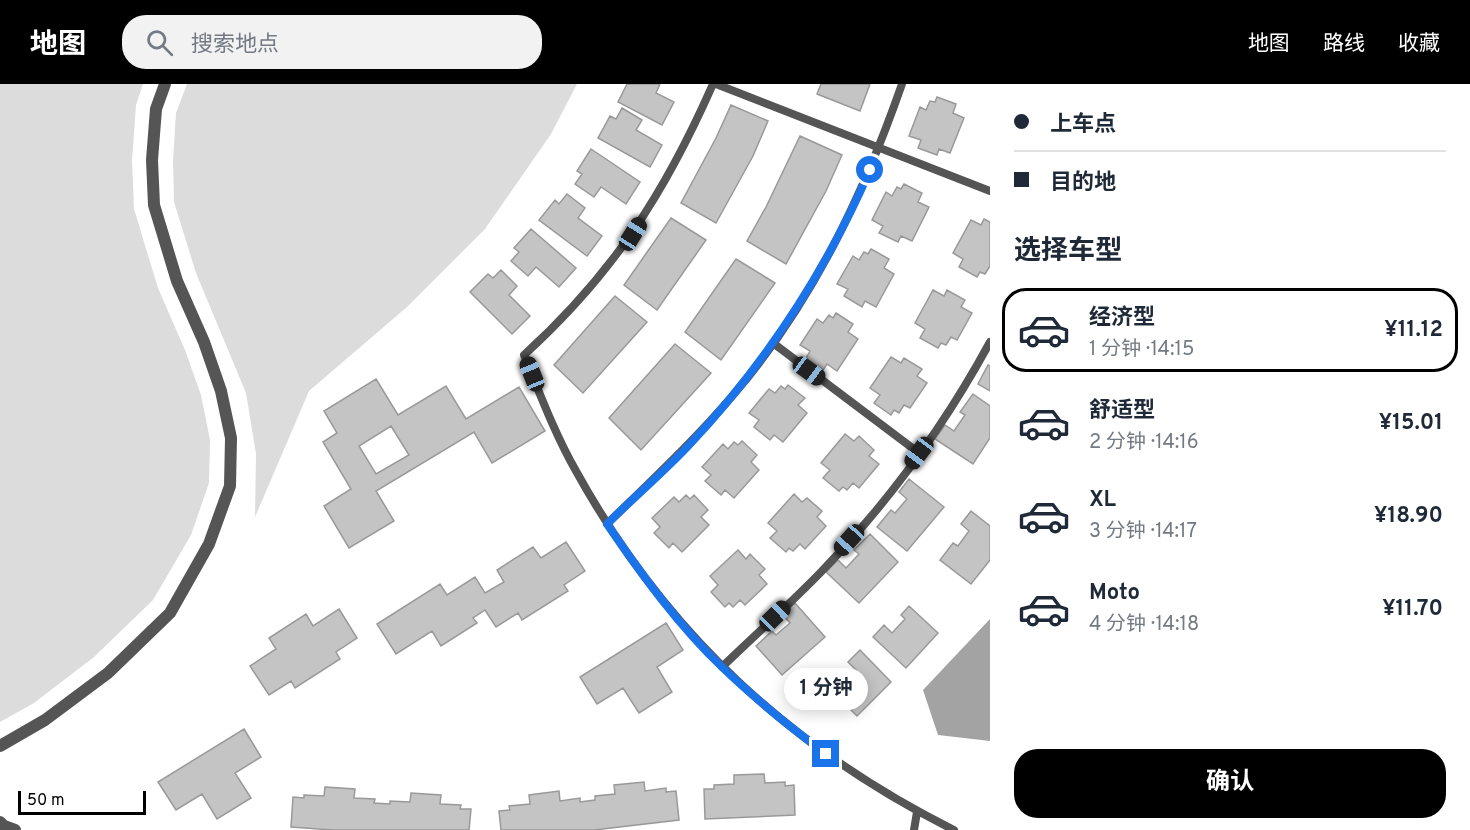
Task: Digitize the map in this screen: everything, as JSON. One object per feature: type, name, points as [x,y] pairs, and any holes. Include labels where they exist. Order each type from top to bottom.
[{"type":"street","points":[[0,746],[45,720],[108,673],[170,613],[209,544],[230,486],[231,438],[221,391],[204,342],[177,281],[154,205],[152,160],[156,109],[165,84]]},
{"type":"street","points":[[0,822],[15,830]]},
{"type":"street","points":[[0,829],[5,830]]},
{"type":"lane","points":[[954,830],[917,812],[841,766],[779,719],[722,667],[680,622],[642,574],[607,524],[570,460],[524,355],[560,322],[633,234],[663,186],[714,84],[990,191]]},
{"type":"lane","points":[[607,524],[689,445],[736,392],[773,344],[818,276],[851,213],[880,148],[902,84]]},
{"type":"lane","points":[[722,667],[821,572],[878,508],[919,453],[976,368],[990,342]]},
{"type":"lane","points":[[773,344],[919,453]]},
{"type":"lane","points":[[914,830],[917,812]]},
{"type":"shaded area","points":[[0,84],[143,84],[136,105],[132,160],[134,209],[158,288],[185,350],[201,395],[210,440],[209,483],[191,535],[153,600],[94,657],[34,703],[0,722]]},
{"type":"shaded area","points":[[187,84],[577,84],[551,134],[485,229],[407,307],[309,391],[255,517],[256,454],[246,393],[196,273],[174,202],[173,161],[176,113]]},
{"type":"shaded area","points":[[990,619],[990,741],[938,735],[923,690]]},
{"type":"building","points":[[627,84],[660,84],[656,93],[674,102],[662,125],[618,102]]},
{"type":"building","points":[[821,84],[870,84],[860,111],[817,94]]},
{"type":"building","points":[[937,97],[956,104],[953,113],[964,118],[950,153],[939,149],[937,155],[918,148],[921,140],[909,136],[920,107],[926,110],[930,101],[935,102]]},
{"type":"building","points":[[731,105],[768,121],[753,156],[716,223],[681,203]]},
{"type":"building","points":[[622,108],[642,120],[636,130],[662,145],[650,167],[598,138],[610,116],[616,119]]},
{"type":"building","points":[[800,136],[842,155],[826,191],[786,264],[747,241]]},
{"type":"building","points":[[591,149],[640,182],[626,204],[601,187],[594,197],[575,184],[582,174],[577,171]]},
{"type":"building","points":[[904,184],[922,193],[918,202],[929,207],[912,241],[901,236],[898,242],[879,233],[883,226],[872,220],[886,192],[892,196],[897,187],[901,189]]},
{"type":"building","points":[[567,194],[585,208],[578,218],[602,236],[587,256],[539,220],[555,200],[559,204]]},
{"type":"building","points":[[671,218],[706,240],[657,310],[624,285]]},
{"type":"building","points":[[984,219],[990,222],[990,266],[985,274],[980,272],[977,277],[959,267],[963,259],[953,253],[971,220],[981,225]]},
{"type":"building","points":[[531,229],[576,268],[559,287],[536,267],[528,276],[511,261],[519,252],[514,248]]},
{"type":"building","points":[[871,249],[889,259],[884,268],[894,274],[876,307],[865,301],[862,307],[844,296],[848,289],[837,284],[853,256],[859,260],[864,252],[868,254]]},
{"type":"building","points":[[736,259],[775,283],[721,360],[685,332]]},
{"type":"building","points":[[501,270],[517,286],[509,295],[530,316],[512,334],[470,292],[488,274],[493,278]]},
{"type":"building","points":[[933,290],[944,296],[947,290],[965,300],[961,307],[972,313],[957,340],[951,337],[946,345],[941,343],[938,348],[920,338],[925,329],[915,323]]},
{"type":"building","points":[[615,296],[647,322],[583,393],[554,365]]},
{"type":"building","points":[[836,313],[853,324],[848,332],[858,339],[837,371],[827,364],[823,370],[806,358],[810,351],[800,345],[817,319],[823,323],[829,315],[833,318]]},
{"type":"building","points":[[675,344],[711,373],[641,450],[609,418]]},
{"type":"building","points":[[891,357],[901,363],[904,358],[922,369],[917,376],[927,383],[910,408],[904,405],[899,413],[894,410],[891,415],[874,403],[880,395],[870,388]]},
{"type":"building","points":[[988,365],[990,366],[990,391],[978,384]]},
{"type":"building","points":[[376,379],[398,415],[446,386],[466,419],[519,387],[545,431],[492,463],[474,432],[376,491],[394,521],[349,548],[324,506],[351,489],[323,442],[337,433],[324,411]],"holes":[[[391,426],[409,455],[376,474],[359,446]]]},
{"type":"building","points":[[788,385],[805,398],[798,405],[807,413],[783,442],[774,435],[770,440],[754,427],[759,420],[749,413],[769,389],[775,393],[781,386],[785,389]]},
{"type":"building","points":[[973,394],[990,406],[990,438],[973,464],[935,439],[945,425],[954,431],[965,415],[960,412]]},
{"type":"building","points":[[845,434],[854,441],[859,436],[874,450],[869,456],[879,464],[859,488],[853,483],[847,490],[843,487],[839,491],[823,478],[830,470],[821,463]]},
{"type":"building","points":[[742,441],[757,455],[751,462],[759,470],[734,498],[725,490],[721,495],[705,481],[711,475],[702,467],[723,444],[728,449],[734,442],[738,445]]},
{"type":"building","points":[[909,479],[944,507],[907,551],[877,527],[891,510],[895,513],[907,499],[899,492]]},
{"type":"building","points":[[794,494],[802,502],[807,498],[822,511],[817,517],[826,526],[805,549],[800,544],[793,551],[789,548],[786,552],[770,538],[777,531],[768,523]]},
{"type":"building","points":[[686,495],[690,499],[694,495],[708,510],[701,517],[709,525],[682,552],[673,543],[669,548],[654,533],[660,527],[652,518],[674,497],[679,502]]},
{"type":"building","points":[[971,511],[990,526],[990,560],[971,584],[940,560],[953,543],[958,546],[969,531],[961,524]]},
{"type":"building","points":[[870,534],[898,562],[859,603],[826,572],[838,560],[846,568],[859,554],[854,550]]},
{"type":"building","points":[[566,542],[585,571],[564,585],[568,591],[522,620],[518,613],[496,627],[485,610],[473,618],[477,623],[441,646],[432,631],[396,654],[377,624],[440,584],[447,595],[475,577],[485,593],[504,582],[497,570],[533,547],[541,558]]},
{"type":"building","points":[[738,550],[746,559],[750,554],[765,569],[759,575],[767,584],[745,605],[740,600],[733,607],[729,603],[725,607],[711,592],[718,585],[710,576]]},
{"type":"building","points":[[795,603],[825,637],[782,675],[756,646],[772,631],[776,635],[790,623],[782,614]]},
{"type":"building","points":[[909,606],[938,633],[906,668],[873,637],[884,625],[892,633],[905,619],[901,615]]},
{"type":"building","points":[[339,609],[357,638],[336,652],[340,659],[295,688],[291,681],[269,695],[250,666],[276,649],[269,638],[306,614],[313,626]]},
{"type":"building","points":[[666,623],[683,650],[657,667],[672,692],[639,713],[623,688],[597,704],[580,677]]},
{"type":"building","points":[[860,650],[891,682],[857,716],[829,688],[838,679],[842,683],[856,670],[848,662]]},
{"type":"building","points":[[244,729],[261,757],[235,773],[251,798],[217,819],[202,794],[176,810],[158,782]]},
{"type":"building","points":[[764,774],[765,783],[785,782],[785,786],[794,785],[795,815],[705,819],[704,789],[714,789],[714,785],[734,784],[734,775]]},
{"type":"building","points":[[644,782],[645,791],[666,788],[666,792],[676,791],[679,820],[594,830],[501,830],[499,811],[510,810],[509,806],[530,804],[529,795],[559,791],[560,801],[580,798],[580,802],[595,800],[595,796],[615,794],[614,785]]},
{"type":"building","points":[[325,787],[355,789],[354,798],[375,799],[374,803],[410,802],[411,793],[441,795],[440,804],[461,805],[460,809],[471,809],[469,830],[333,830],[291,827],[293,797],[324,796]]},
{"type":"route","points":[[826,754],[779,719],[722,667],[680,622],[642,574],[607,524],[689,445],[736,392],[779,335],[818,276],[851,213],[870,170]]}]
